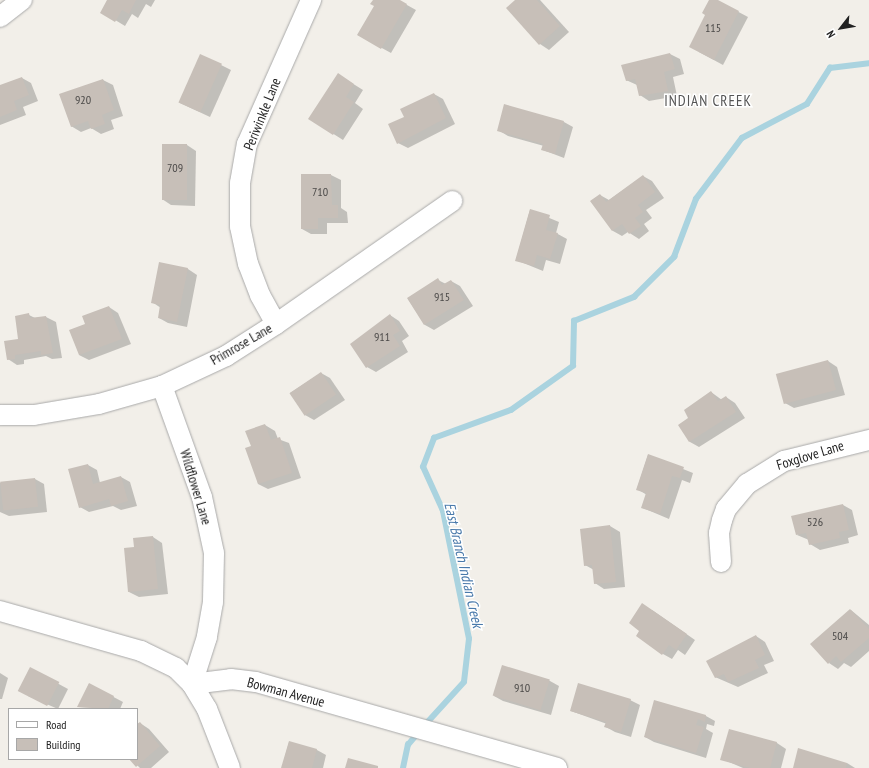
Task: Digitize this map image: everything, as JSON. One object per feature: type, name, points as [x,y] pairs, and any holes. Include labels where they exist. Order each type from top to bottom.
[{"type":"street","points":[[0,17],[22,0]]},
{"type":"street","name":"Periwinkle Lane","points":[[276,324],[260,295],[248,264],[240,226],[240,183],[247,144],[311,0]]},
{"type":"street","name":"Primrose Lane","points":[[0,415],[34,415],[93,406],[162,386],[226,356],[276,324],[452,201]]},
{"type":"street","name":"Wildflower Lane","points":[[162,386],[202,497],[214,553],[213,602],[207,637],[192,684]]},
{"type":"street","name":"Foxglove Lane","points":[[721,562],[719,533],[722,520],[726,509],[746,484],[784,461],[869,440]]},
{"type":"street","points":[[0,611],[141,651],[176,668],[192,684],[220,736],[230,768]]},
{"type":"street","name":"Bowman Avenue","points":[[192,684],[231,678],[256,682],[405,726],[557,768]]},
{"type":"building","points":[[107,0],[136,0],[129,14],[122,10],[115,22],[100,13]]},
{"type":"building","points":[[373,0],[400,0],[407,4],[381,49],[357,35],[374,6],[370,4]]},
{"type":"building","points":[[515,0],[537,0],[560,26],[539,45],[506,8]]},
{"type":"building","points":[[709,0],[718,0],[739,11],[714,60],[689,47],[705,15],[702,13]]},
{"type":"building","points":[[670,53],[675,69],[664,72],[668,91],[639,96],[635,79],[626,81],[621,65]]},
{"type":"building","points":[[200,54],[222,64],[200,112],[178,102]]},
{"type":"building","points":[[338,73],[354,84],[346,97],[354,102],[333,135],[308,119]]},
{"type":"building","points":[[22,77],[29,95],[14,101],[17,110],[0,117],[0,85]]},
{"type":"building","points":[[103,79],[114,110],[102,115],[105,124],[91,129],[88,121],[71,127],[59,94]]},
{"type":"building","points":[[434,93],[446,118],[397,144],[388,124],[404,117],[400,109]]},
{"type":"building","points":[[504,104],[564,121],[555,154],[541,150],[543,144],[497,131]]},
{"type":"building","points":[[162,144],[187,144],[187,200],[162,200]]},
{"type":"building","points":[[301,174],[331,174],[332,205],[338,205],[338,218],[318,218],[318,229],[301,229]]},
{"type":"building","points":[[643,175],[655,192],[638,205],[643,212],[635,218],[641,226],[629,234],[622,224],[612,231],[590,201],[600,194],[606,202]]},
{"type":"building","points":[[530,209],[550,215],[546,230],[558,233],[550,259],[537,255],[534,266],[515,261]]},
{"type":"building","points":[[159,262],[188,268],[177,322],[158,318],[160,305],[151,303]]},
{"type":"building","points":[[438,278],[442,285],[451,280],[464,300],[424,325],[407,298]]},
{"type":"building","points":[[109,306],[122,339],[79,355],[69,330],[85,324],[82,316]]},
{"type":"building","points":[[29,313],[30,318],[46,316],[53,353],[41,355],[41,351],[15,355],[15,359],[7,360],[4,341],[18,339],[15,316]]},
{"type":"building","points":[[390,314],[400,331],[393,335],[400,346],[366,368],[350,344]]},
{"type":"building","points":[[828,360],[836,390],[784,404],[776,374]]},
{"type":"building","points":[[321,372],[336,394],[305,416],[289,393]]},
{"type":"building","points":[[711,391],[718,401],[726,396],[736,412],[689,442],[678,425],[688,418],[684,410]]},
{"type":"building","points":[[265,424],[271,440],[280,437],[292,473],[258,484],[245,448],[251,446],[245,431]]},
{"type":"building","points":[[648,454],[684,467],[680,478],[672,476],[660,514],[641,508],[646,493],[636,490]]},
{"type":"building","points":[[88,464],[93,484],[121,476],[128,501],[111,506],[109,499],[79,508],[68,469]]},
{"type":"building","points":[[35,478],[38,507],[3,510],[0,482]]},
{"type":"building","points":[[843,504],[849,530],[839,532],[840,538],[809,545],[806,533],[796,535],[791,516]]},
{"type":"building","points":[[610,525],[616,582],[594,584],[592,565],[584,566],[580,529]]},
{"type":"building","points":[[153,536],[158,589],[128,592],[124,548],[134,547],[133,538]]},
{"type":"building","points":[[642,603],[687,634],[676,650],[669,645],[662,655],[636,636],[639,631],[629,623]]},
{"type":"building","points":[[850,609],[869,629],[869,638],[841,662],[836,656],[828,664],[810,644]]},
{"type":"building","points":[[756,635],[765,655],[755,660],[759,668],[728,682],[724,674],[715,678],[706,661]]},
{"type":"building","points":[[502,665],[550,680],[540,710],[493,696]]},
{"type":"building","points":[[30,667],[59,682],[47,706],[18,691]]},
{"type":"building","points":[[89,683],[114,696],[108,708],[77,707]]},
{"type":"building","points":[[578,683],[631,699],[621,732],[604,727],[606,722],[570,711]]},
{"type":"building","points":[[654,700],[706,715],[705,722],[698,719],[696,725],[704,727],[696,753],[644,737]]},
{"type":"building","points":[[140,722],[160,746],[136,767],[130,760],[138,760],[138,723]]},
{"type":"building","points":[[729,729],[777,742],[770,768],[750,768],[720,760]]},
{"type":"building","points":[[289,741],[317,749],[312,768],[281,768]]},
{"type":"building","points":[[798,748],[847,763],[846,768],[793,768]]},
{"type":"building","points":[[348,758],[378,766],[378,768],[345,768]]},
{"type":"waterway","name":"East Branch Indian Creek","points":[[424,726],[464,682],[469,639],[443,511],[423,467],[434,438],[511,410],[573,366],[574,321],[634,297],[674,257],[696,199],[742,138],[807,104],[830,68],[869,63]]},
{"type":"waterway","name":"East Branch Indian Creek","points":[[403,768],[408,745],[418,733]]},
{"type":"district","name":"INDIAN CREEK","points":[[708,101]]}]
